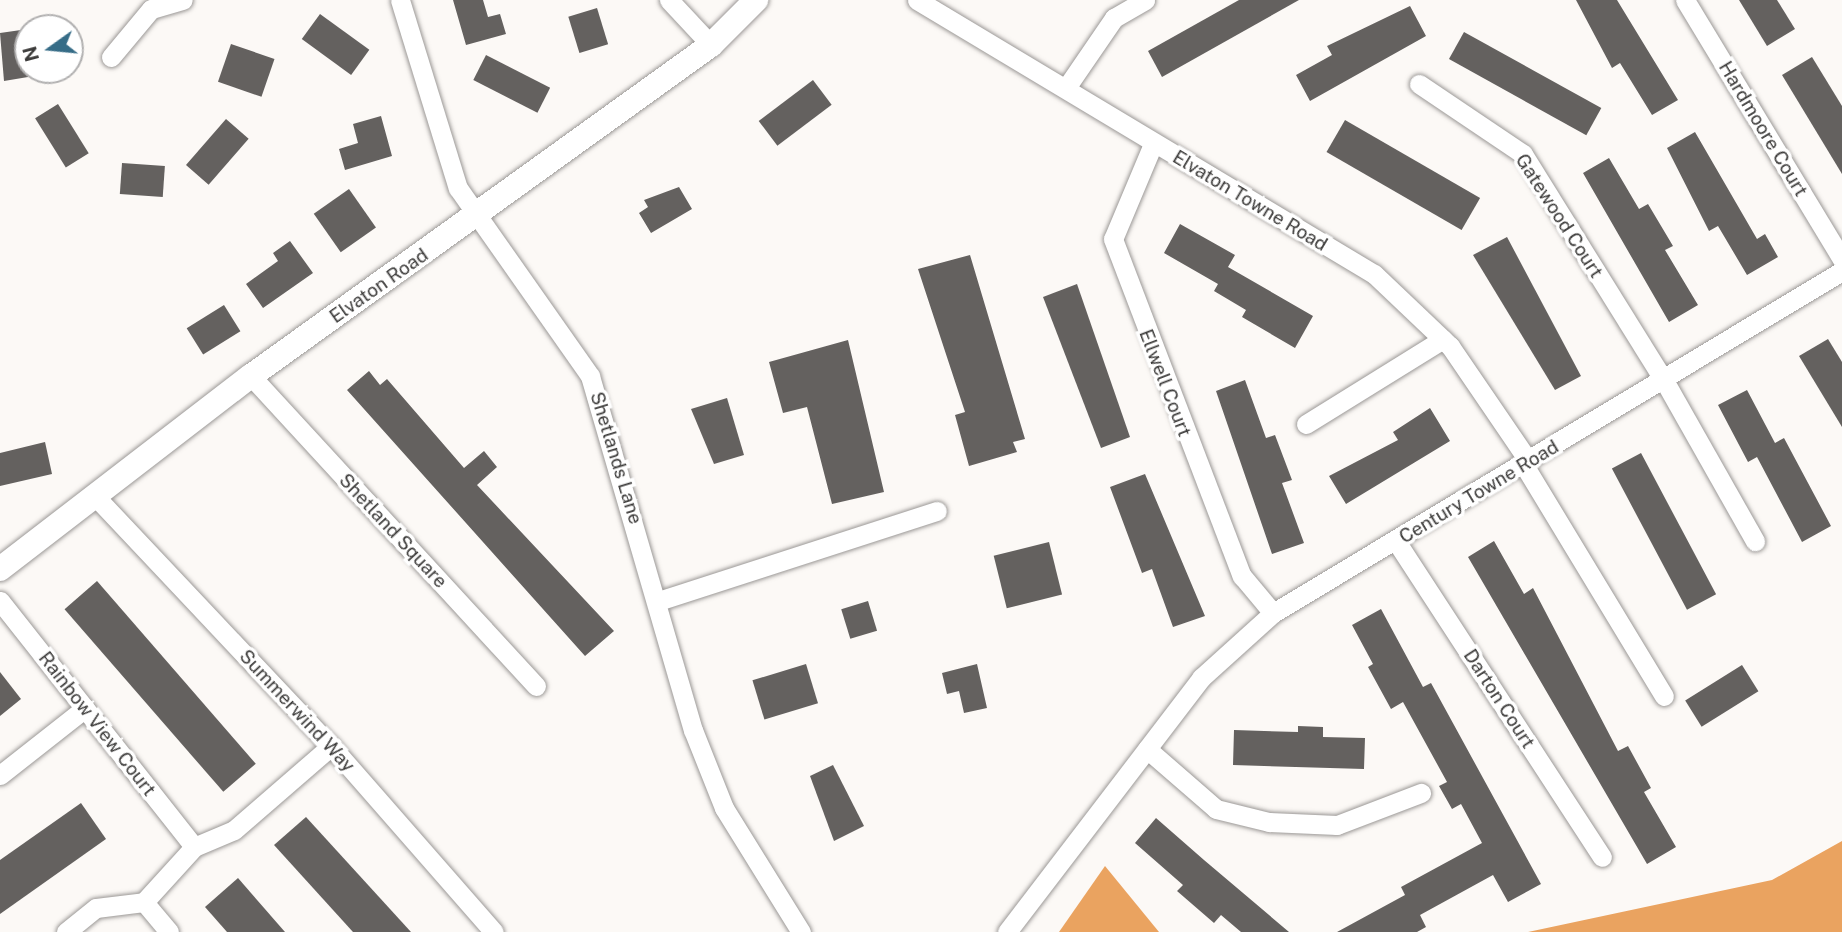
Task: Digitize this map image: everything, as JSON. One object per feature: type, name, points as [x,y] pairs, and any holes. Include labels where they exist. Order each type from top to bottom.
[{"type":"street","points":[[111,57],[151,9],[183,0]]},
{"type":"street","name":"Shetlands Lane","points":[[400,0],[437,136],[478,216],[590,376],[658,601],[693,730],[724,808],[801,932]]},
{"type":"street","points":[[668,0],[711,45]]},
{"type":"street","name":"Elvaton Road","points":[[0,569],[251,376],[478,216],[711,45],[756,0]]},
{"type":"street","points":[[1066,88],[1114,18],[1145,0]]},
{"type":"street","name":"Hardmoore Court","points":[[1685,0],[1842,259]]},
{"type":"street","name":"Elvaton Towne Road","points":[[922,1],[1153,144],[1374,274],[1443,339],[1527,464],[1664,696]]},
{"type":"street","name":"Gatewood Court","points":[[1419,84],[1523,154],[1665,382],[1755,541]]},
{"type":"street","name":"Ellwell Court","points":[[1153,144],[1113,239],[1242,576],[1273,613]]},
{"type":"street","name":"Century Towne Road","points":[[1007,932],[1201,678],[1273,613],[1665,382],[1842,271]]},
{"type":"street","points":[[1306,424],[1443,339]]},
{"type":"street","name":"Shetland Square","points":[[251,376],[536,686]]},
{"type":"street","name":"Summerwind Way","points":[[95,496],[331,746],[494,932]]},
{"type":"street","points":[[658,601],[937,511]]},
{"type":"street","name":"Darton Court","points":[[1396,541],[1602,857]]},
{"type":"street","name":"Rainbow View Court","points":[[0,601],[194,847]]},
{"type":"street","points":[[0,775],[85,708]]},
{"type":"street","points":[[66,932],[96,908],[144,902],[194,847],[234,830],[331,746]]},
{"type":"street","points":[[1147,749],[1216,809],[1269,822],[1336,825],[1421,793]]},
{"type":"street","points":[[144,902],[169,932]]},
{"type":"shaded area","points":[[1842,841],[1842,932],[1528,932],[1772,880]]},
{"type":"shaded area","points":[[1105,866],[1159,932],[1059,932]]},
{"type":"building","points":[[453,0],[483,0],[488,17],[500,14],[506,34],[466,45]]},
{"type":"building","points":[[1239,0],[1299,0],[1162,77],[1148,51]]},
{"type":"building","points":[[1576,0],[1617,0],[1678,100],[1652,115],[1620,63],[1612,68]]},
{"type":"building","points":[[1739,0],[1777,0],[1795,29],[1767,46]]},
{"type":"building","points":[[1410,6],[1426,36],[1310,101],[1296,75],[1332,55],[1327,46]]},
{"type":"building","points":[[597,8],[608,44],[579,53],[568,17]]},
{"type":"building","points":[[320,14],[369,50],[351,75],[302,39]]},
{"type":"building","points":[[14,31],[14,79],[4,81],[0,33]]},
{"type":"building","points":[[1464,32],[1601,108],[1586,135],[1449,59]]},
{"type":"building","points":[[231,44],[274,59],[261,97],[218,82]]},
{"type":"building","points":[[486,55],[550,88],[537,113],[473,80]]},
{"type":"building","points":[[1812,57],[1842,106],[1842,174],[1782,75]]},
{"type":"building","points":[[813,80],[832,105],[777,146],[759,121]]},
{"type":"building","points":[[58,104],[89,153],[66,167],[35,118]]},
{"type":"building","points":[[381,116],[392,156],[345,170],[339,149],[358,143],[353,124]]},
{"type":"building","points":[[226,119],[249,139],[209,185],[186,165]]},
{"type":"building","points":[[1345,120],[1480,198],[1462,230],[1326,152]]},
{"type":"building","points":[[1695,132],[1757,239],[1765,234],[1778,257],[1747,275],[1718,226],[1709,231],[1667,148]]},
{"type":"building","points":[[1609,158],[1639,209],[1648,204],[1673,246],[1665,250],[1698,305],[1669,322],[1583,173]]},
{"type":"building","points":[[122,163],[165,166],[163,197],[120,194]]},
{"type":"building","points":[[679,187],[692,209],[651,233],[639,213],[648,207],[644,200]]},
{"type":"building","points":[[349,189],[376,228],[341,252],[314,214]]},
{"type":"building","points":[[1180,224],[1235,255],[1228,267],[1313,316],[1295,348],[1242,317],[1246,310],[1214,291],[1218,284],[1164,253]]},
{"type":"building","points":[[1507,237],[1581,376],[1555,390],[1473,255]]},
{"type":"building","points":[[290,241],[313,273],[263,308],[246,284],[278,261],[273,253]]},
{"type":"building","points":[[970,255],[1025,439],[1013,442],[1017,452],[969,466],[955,415],[965,412],[918,269]]},
{"type":"building","points":[[1077,284],[1130,437],[1101,448],[1043,297]]},
{"type":"building","points":[[224,305],[240,331],[203,355],[187,328]]},
{"type":"building","points":[[1828,339],[1842,362],[1842,427],[1799,356]]},
{"type":"building","points":[[848,340],[884,492],[832,504],[807,407],[783,413],[769,362]]},
{"type":"building","points":[[369,371],[380,385],[387,379],[464,468],[484,451],[497,467],[477,485],[614,631],[585,656],[347,390]]},
{"type":"building","points":[[1245,380],[1266,438],[1275,435],[1292,480],[1282,483],[1304,543],[1272,554],[1216,391]]},
{"type":"building","points":[[1747,390],[1775,443],[1784,438],[1831,526],[1802,542],[1757,457],[1748,462],[1718,405]]},
{"type":"building","points":[[727,398],[744,455],[714,464],[691,409]]},
{"type":"building","points":[[1430,408],[1450,441],[1346,504],[1329,476],[1398,440],[1393,432]]},
{"type":"building","points":[[45,442],[52,474],[0,486],[0,453]]},
{"type":"building","points":[[1641,453],[1716,594],[1687,610],[1612,468]]},
{"type":"building","points":[[1145,474],[1205,616],[1173,627],[1152,569],[1142,573],[1110,487]]},
{"type":"building","points":[[1494,541],[1524,594],[1533,588],[1618,751],[1628,746],[1651,788],[1644,792],[1676,847],[1647,864],[1468,557]]},
{"type":"building","points":[[1049,542],[1062,594],[1007,608],[994,556]]},
{"type":"building","points":[[97,581],[256,764],[223,792],[65,609]]},
{"type":"building","points":[[868,601],[877,631],[850,639],[841,609]]},
{"type":"building","points":[[1381,609],[1423,687],[1431,683],[1541,884],[1508,902],[1493,875],[1420,915],[1426,927],[1417,932],[1337,932],[1405,895],[1401,887],[1482,843],[1461,804],[1452,809],[1439,786],[1447,782],[1403,702],[1391,709],[1368,667],[1373,664],[1352,625]]},
{"type":"building","points":[[806,664],[818,703],[764,720],[752,680]]},
{"type":"building","points":[[977,664],[987,708],[964,713],[959,691],[947,694],[942,673]]},
{"type":"building","points":[[1742,665],[1758,691],[1702,727],[1685,701]]},
{"type":"building","points":[[0,672],[21,699],[0,716]]},
{"type":"building","points":[[1298,726],[1323,727],[1323,737],[1365,738],[1364,769],[1233,765],[1234,730],[1298,732]]},
{"type":"building","points":[[833,765],[864,826],[834,841],[810,776]]},
{"type":"building","points":[[81,803],[106,839],[0,914],[0,860]]},
{"type":"building","points":[[306,817],[411,932],[353,932],[274,845]]},
{"type":"building","points":[[1156,818],[1289,932],[1241,932],[1221,915],[1214,923],[1177,891],[1183,885],[1135,843]]},
{"type":"building","points":[[238,878],[285,932],[227,932],[205,907]]}]
